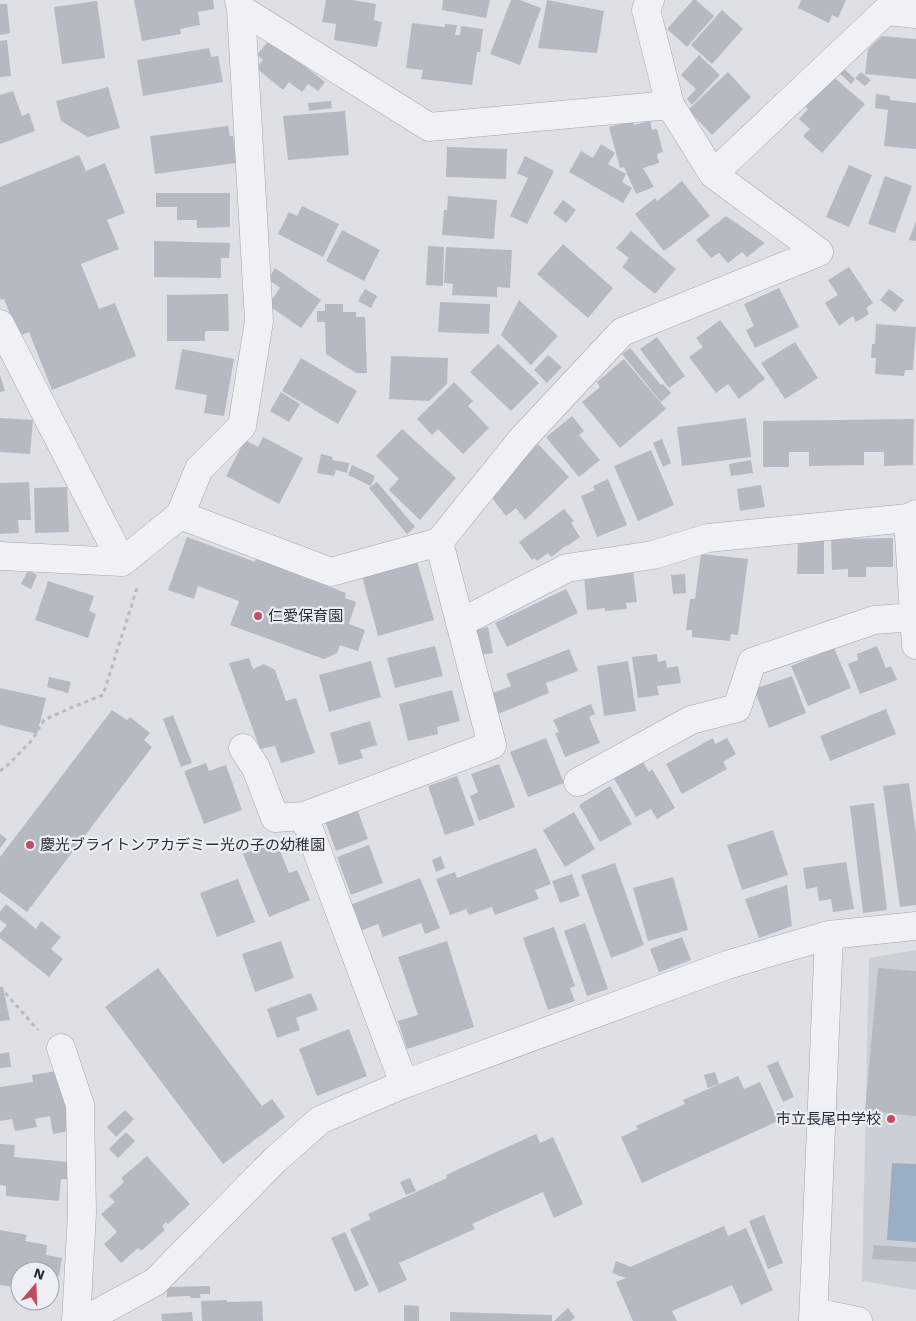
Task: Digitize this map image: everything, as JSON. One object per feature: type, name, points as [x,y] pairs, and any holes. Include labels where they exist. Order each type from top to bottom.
[{"type":"street","points":[[180,516],[331,572],[439,542],[523,438],[622,332],[819,252],[713,174],[670,105],[646,10],[650,0]]},
{"type":"street","points":[[240,5],[429,127],[670,105]]},
{"type":"street","points":[[0,556],[122,562],[180,516],[199,469],[242,426],[259,321],[240,5]]},
{"type":"street","points":[[713,174],[889,5],[916,14]]},
{"type":"street","points":[[0,324],[122,562]]},
{"type":"street","points":[[460,623],[567,568],[652,555],[708,538],[912,516],[916,645]]},
{"type":"street","points":[[242,748],[256,768],[275,818],[304,816],[492,745],[439,542]]},
{"type":"street","points":[[578,782],[691,720],[736,708],[752,662],[874,620],[914,617]]},
{"type":"street","points":[[304,816],[404,1084]]},
{"type":"street","points":[[83,1321],[155,1282],[275,1160],[320,1120],[404,1084],[727,965],[829,935],[916,926]]},
{"type":"street","points":[[829,935],[813,1316],[858,1321]]},
{"type":"street","points":[[61,1048],[80,1105],[82,1213],[76,1321]]},
{"type":"path","points":[[0,771],[32,740],[44,720],[103,695],[138,586],[122,562]]},
{"type":"path","points":[[0,987],[40,1032],[61,1048]]},
{"type":"shaded area","name":"市立長尾中学校","points":[[916,950],[916,1290],[862,1281],[869,958]]},
{"type":"water","points":[[892,1163],[916,1164],[916,1242],[887,1240]]},
{"type":"building","points":[[134,0],[213,0],[214,9],[198,12],[200,25],[180,29],[181,34],[142,41]]},
{"type":"building","points":[[326,0],[352,0],[376,4],[374,20],[382,22],[377,47],[334,40],[336,24],[322,22]]},
{"type":"building","points":[[443,0],[490,0],[486,18],[442,10]]},
{"type":"building","points":[[511,0],[520,0],[541,8],[520,65],[490,54]]},
{"type":"building","points":[[547,0],[604,11],[597,53],[538,48]]},
{"type":"building","points":[[693,0],[696,0],[714,16],[687,47],[667,29]]},
{"type":"building","points":[[801,0],[846,0],[838,18],[832,15],[829,23],[798,8]]},
{"type":"building","points":[[97,1],[105,58],[62,64],[54,7]]},
{"type":"building","points":[[0,4],[7,4],[10,33],[0,35]]},
{"type":"building","points":[[722,10],[743,29],[712,64],[691,45]]},
{"type":"building","points":[[412,23],[445,27],[445,24],[457,25],[455,35],[460,35],[461,26],[483,29],[472,85],[421,79],[423,70],[406,68]]},
{"type":"building","points":[[882,36],[916,39],[916,79],[865,74],[868,49]]},
{"type":"building","points":[[270,39],[325,82],[318,91],[308,84],[302,92],[289,82],[283,90],[256,68],[263,60],[257,55]]},
{"type":"building","points":[[7,40],[11,76],[0,77],[0,41]]},
{"type":"building","points":[[209,48],[211,57],[218,56],[223,82],[143,96],[137,60]]},
{"type":"building","points":[[699,55],[720,75],[692,105],[687,99],[696,89],[681,75]]},
{"type":"building","points":[[839,64],[855,79],[851,84],[834,68]]},
{"type":"building","points":[[728,72],[751,97],[712,135],[688,110]]},
{"type":"building","points":[[861,72],[871,80],[865,86],[855,78]]},
{"type":"building","points":[[830,74],[865,104],[822,153],[803,136],[810,129],[799,119],[808,109],[803,105]]},
{"type":"building","points":[[108,87],[120,128],[88,137],[61,121],[56,101]]},
{"type":"building","points":[[13,91],[22,116],[29,113],[35,131],[0,144],[0,95]]},
{"type":"building","points":[[876,94],[890,96],[890,100],[916,103],[916,149],[884,146],[888,110],[875,108]]},
{"type":"building","points":[[331,101],[332,108],[309,111],[308,103]]},
{"type":"building","points":[[345,111],[349,155],[288,160],[283,116]]},
{"type":"building","points":[[633,121],[634,125],[650,121],[652,130],[657,129],[663,152],[657,154],[659,163],[643,168],[654,187],[636,194],[624,167],[620,168],[609,127]]},
{"type":"building","points":[[228,126],[230,136],[233,136],[236,163],[155,174],[150,136]]},
{"type":"building","points":[[601,144],[615,153],[608,164],[626,174],[622,182],[632,188],[623,203],[569,172],[581,151],[593,158]]},
{"type":"building","points":[[447,147],[507,149],[506,179],[446,177]]},
{"type":"building","points":[[79,155],[86,171],[105,163],[125,213],[107,220],[119,249],[81,264],[99,309],[115,303],[136,356],[52,390],[29,332],[19,336],[4,299],[1,300],[0,298],[0,187]]},
{"type":"building","points":[[525,156],[554,171],[527,224],[510,216],[528,178],[517,173]]},
{"type":"building","points":[[849,165],[872,175],[849,227],[826,217]]},
{"type":"building","points":[[885,176],[912,186],[895,233],[868,224]]},
{"type":"building","points":[[682,181],[710,216],[664,251],[635,214],[655,198],[657,201]]},
{"type":"building","points":[[156,193],[230,193],[230,227],[197,228],[197,220],[177,220],[177,207],[156,207]]},
{"type":"building","points":[[448,196],[497,200],[494,239],[442,235],[444,210],[447,210]]},
{"type":"building","points":[[563,200],[576,210],[566,223],[553,213]]},
{"type":"building","points":[[302,206],[339,224],[323,257],[278,234],[289,212],[297,216]]},
{"type":"building","points":[[726,216],[765,243],[747,257],[742,252],[728,263],[719,253],[711,258],[696,240]]},
{"type":"building","points":[[916,221],[916,241],[909,240]]},
{"type":"building","points":[[342,230],[380,250],[364,281],[326,261]]},
{"type":"building","points":[[631,231],[676,269],[655,294],[622,267],[629,258],[616,248]]},
{"type":"building","points":[[154,241],[230,243],[229,258],[221,258],[221,278],[154,277]]},
{"type":"building","points":[[563,244],[613,288],[588,318],[537,274]]},
{"type":"building","points":[[428,246],[444,247],[443,286],[426,285]]},
{"type":"building","points":[[446,247],[512,250],[510,288],[497,287],[497,297],[452,295],[453,284],[444,283]]},
{"type":"building","points":[[849,267],[873,303],[866,308],[869,314],[856,322],[853,316],[839,326],[825,303],[838,295],[828,280]]},
{"type":"building","points":[[275,268],[321,300],[301,328],[268,305],[280,288],[268,279]]},
{"type":"building","points":[[779,288],[799,327],[755,348],[746,330],[754,326],[744,304]]},
{"type":"building","points":[[365,289],[377,296],[371,308],[358,301]]},
{"type":"building","points":[[889,289],[904,300],[895,312],[880,300]]},
{"type":"building","points":[[228,294],[229,331],[205,331],[205,341],[167,341],[167,295]]},
{"type":"building","points":[[519,300],[558,336],[531,365],[501,335]]},
{"type":"building","points":[[440,302],[490,304],[489,334],[438,332]]},
{"type":"building","points":[[325,304],[343,304],[343,312],[356,312],[356,317],[365,317],[367,373],[356,373],[326,354],[325,322],[317,322],[317,311],[325,311]]},
{"type":"building","points":[[720,320],[765,379],[739,399],[728,384],[716,393],[689,357],[703,347],[696,338]]},
{"type":"building","points":[[876,324],[916,327],[913,370],[905,370],[904,376],[875,374],[876,358],[871,358],[872,344],[875,344]]},
{"type":"building","points":[[657,337],[685,376],[669,388],[640,349]]},
{"type":"building","points":[[795,342],[818,378],[785,399],[761,363]]},
{"type":"building","points":[[498,344],[539,383],[511,411],[470,372]]},
{"type":"building","points":[[630,348],[661,385],[663,384],[671,393],[661,402],[622,354]]},
{"type":"building","points":[[182,349],[234,359],[224,416],[204,413],[207,395],[175,389]]},
{"type":"building","points":[[548,355],[562,367],[547,383],[534,370]]},
{"type":"building","points":[[391,356],[448,358],[447,384],[429,401],[389,399]]},
{"type":"building","points":[[301,358],[357,391],[338,424],[282,391]]},
{"type":"building","points":[[624,359],[666,409],[620,448],[582,402],[600,387],[597,382]]},
{"type":"building","points":[[0,375],[5,391],[0,392]]},
{"type":"building","points":[[454,382],[473,401],[468,406],[489,428],[463,454],[438,429],[432,435],[417,419]]},
{"type":"building","points":[[281,392],[300,404],[289,422],[270,411]]},
{"type":"building","points":[[572,416],[584,431],[579,435],[600,460],[579,477],[546,437]]},
{"type":"building","points":[[0,418],[33,420],[30,454],[0,452]]},
{"type":"building","points":[[746,418],[751,457],[682,466],[677,427]]},
{"type":"building","points":[[914,419],[913,465],[884,466],[884,452],[864,452],[864,465],[809,466],[809,452],[789,452],[789,467],[763,467],[763,421]]},
{"type":"building","points":[[402,429],[456,478],[420,520],[389,490],[399,479],[376,456]]},
{"type":"building","points":[[263,437],[303,458],[279,504],[226,476],[245,440],[258,447]]},
{"type":"building","points":[[662,439],[671,463],[663,467],[653,443]]},
{"type":"building","points":[[538,444],[569,477],[525,520],[516,508],[506,516],[489,494]]},
{"type":"building","points":[[651,450],[674,505],[638,521],[614,466]]},
{"type":"building","points":[[321,454],[333,457],[332,460],[349,463],[347,473],[336,470],[334,476],[317,473]]},
{"type":"building","points":[[751,460],[753,473],[731,476],[729,464]]},
{"type":"building","points":[[352,465],[375,476],[371,486],[348,475]]},
{"type":"building","points":[[608,479],[627,525],[597,537],[581,496],[595,490],[593,486]]},
{"type":"building","points":[[29,482],[31,520],[18,520],[19,533],[0,534],[0,483]]},
{"type":"building","points":[[377,482],[415,527],[407,534],[369,488]]},
{"type":"building","points":[[761,485],[765,507],[740,511],[737,489]]},
{"type":"building","points":[[67,487],[69,532],[35,533],[34,488]]},
{"type":"building","points":[[564,509],[574,521],[571,523],[580,537],[551,557],[548,553],[537,561],[535,558],[532,560],[519,542]]},
{"type":"building","points":[[187,537],[255,562],[257,556],[283,565],[282,569],[346,593],[345,598],[356,602],[349,624],[365,630],[358,651],[340,645],[337,653],[324,659],[230,625],[239,601],[198,586],[194,599],[168,590]]},
{"type":"building","points":[[893,538],[893,567],[866,567],[866,577],[848,577],[848,569],[832,570],[831,539]]},
{"type":"building","points":[[798,540],[824,541],[824,574],[797,574]]},
{"type":"building","points":[[701,554],[748,559],[738,635],[731,634],[730,641],[692,637],[692,630],[686,630],[690,599],[695,599]]},
{"type":"building","points":[[417,561],[434,620],[378,636],[362,576]]},
{"type":"building","points":[[28,570],[37,575],[31,589],[21,584]]},
{"type":"building","points":[[633,570],[637,602],[626,603],[627,609],[605,611],[605,608],[587,610],[584,575]]},
{"type":"building","points":[[685,574],[686,593],[673,594],[671,575]]},
{"type":"building","points":[[48,581],[94,596],[89,611],[96,614],[88,638],[35,620]]},
{"type":"building","points":[[566,589],[578,613],[507,647],[495,623]]},
{"type":"building","points":[[488,627],[493,653],[481,655],[475,630]]},
{"type":"building","points":[[435,646],[443,676],[395,688],[387,658]]},
{"type":"building","points":[[877,646],[886,668],[891,666],[897,680],[860,694],[848,664],[858,660],[857,654]]},
{"type":"building","points":[[834,648],[851,688],[808,706],[791,666]]},
{"type":"building","points":[[569,649],[578,671],[546,683],[549,693],[498,714],[490,694],[511,686],[506,674]]},
{"type":"building","points":[[657,654],[658,662],[666,660],[667,668],[678,666],[681,683],[657,686],[659,695],[638,698],[632,657]]},
{"type":"building","points":[[249,658],[253,669],[264,664],[275,670],[286,701],[296,698],[315,753],[281,763],[275,746],[260,749],[229,663]]},
{"type":"building","points":[[371,661],[381,697],[329,712],[319,675]]},
{"type":"building","points":[[628,661],[636,711],[604,716],[597,666]]},
{"type":"building","points":[[792,676],[806,713],[769,728],[754,689]]},
{"type":"building","points":[[49,677],[71,682],[68,693],[47,687]]},
{"type":"building","points":[[0,688],[46,698],[37,734],[0,725]]},
{"type":"building","points":[[452,690],[460,721],[437,727],[438,734],[408,741],[399,704]]},
{"type":"building","points":[[591,704],[595,714],[589,717],[600,743],[565,757],[555,733],[559,732],[553,720]]},
{"type":"building","points":[[886,709],[896,734],[830,761],[820,736]]},
{"type":"building","points":[[112,710],[127,720],[130,717],[150,733],[144,740],[152,747],[27,912],[0,892],[0,857]]},
{"type":"building","points":[[173,715],[192,763],[181,767],[163,719]]},
{"type":"building","points":[[370,721],[377,745],[360,750],[363,758],[339,765],[330,733]]},
{"type":"building","points":[[546,738],[564,783],[528,797],[510,752]]},
{"type":"building","points":[[713,738],[715,744],[727,738],[736,754],[723,762],[727,769],[682,794],[666,764]]},
{"type":"building","points":[[641,759],[649,772],[652,769],[675,808],[657,819],[651,809],[636,817],[612,775]]},
{"type":"building","points":[[206,763],[209,771],[226,765],[242,810],[204,824],[184,771]]},
{"type":"building","points":[[499,764],[515,807],[479,821],[470,796],[478,792],[471,774]]},
{"type":"building","points":[[457,776],[475,825],[445,835],[428,786]]},
{"type":"building","points":[[909,783],[916,833],[916,905],[900,907],[883,786]]},
{"type":"building","points":[[610,786],[632,824],[600,842],[579,805]]},
{"type":"building","points":[[874,803],[887,910],[863,913],[850,806]]},
{"type":"building","points":[[356,806],[368,839],[336,851],[324,818]]},
{"type":"building","points":[[574,812],[595,849],[565,867],[543,830]]},
{"type":"building","points":[[773,830],[788,875],[742,890],[727,845]]},
{"type":"building","points":[[0,834],[7,839],[0,848]]},
{"type":"building","points":[[276,841],[289,873],[297,870],[310,900],[269,917],[243,854]]},
{"type":"building","points":[[369,845],[383,883],[351,895],[337,857]]},
{"type":"building","points":[[536,848],[551,884],[535,890],[539,899],[495,915],[492,907],[469,915],[466,909],[450,915],[436,879],[455,872],[457,878]]},
{"type":"building","points":[[441,856],[445,868],[436,872],[432,860]]},
{"type":"building","points":[[846,862],[854,909],[833,912],[831,899],[819,901],[817,887],[806,889],[803,868]]},
{"type":"building","points":[[615,863],[644,945],[611,958],[581,875]]},
{"type":"building","points":[[572,874],[580,896],[560,903],[552,881]]},
{"type":"building","points":[[673,877],[688,930],[648,941],[633,888]]},
{"type":"building","points":[[420,878],[440,928],[425,934],[421,923],[383,937],[378,924],[360,931],[350,905]]},
{"type":"building","points":[[238,879],[255,922],[217,937],[200,893]]},
{"type":"building","points":[[787,885],[792,926],[759,938],[745,899]]},
{"type":"building","points":[[6,904],[36,929],[41,921],[61,937],[51,949],[63,959],[49,977],[0,938],[0,933],[7,925],[0,920],[0,912]]},
{"type":"building","points":[[585,923],[608,989],[587,996],[564,931]]},
{"type":"building","points":[[554,927],[575,986],[570,988],[575,1001],[548,1010],[523,938]]},
{"type":"building","points":[[682,937],[691,960],[659,972],[650,949]]},
{"type":"building","points":[[281,941],[294,978],[255,992],[242,954]]},
{"type":"building","points":[[447,941],[474,1027],[407,1049],[398,1021],[418,1015],[398,957]]},
{"type":"building","points":[[158,968],[262,1106],[272,1099],[285,1117],[223,1164],[105,1007]]},
{"type":"building","points":[[878,968],[916,971],[916,1116],[865,1111]]},
{"type":"building","points":[[3,987],[10,1020],[0,1021],[0,988]]},
{"type":"building","points":[[311,993],[318,1010],[296,1018],[300,1030],[277,1038],[267,1009]]},
{"type":"building","points":[[349,1029],[367,1076],[317,1096],[299,1049]]},
{"type":"building","points":[[9,1052],[11,1067],[0,1068],[0,1054]]},
{"type":"building","points":[[778,1061],[794,1097],[783,1102],[767,1066]]},
{"type":"building","points":[[62,1070],[73,1130],[53,1134],[50,1116],[35,1119],[37,1127],[15,1131],[12,1119],[0,1121],[0,1087],[33,1082],[32,1075]]},
{"type":"building","points":[[715,1072],[719,1084],[708,1088],[704,1075]]},
{"type":"building","points":[[738,1076],[744,1089],[760,1082],[778,1121],[642,1183],[621,1137],[638,1129],[636,1126],[685,1104],[683,1100]]},
{"type":"building","points":[[125,1110],[134,1119],[116,1137],[107,1127]]},
{"type":"building","points":[[126,1132],[135,1141],[118,1158],[109,1149]]},
{"type":"building","points":[[536,1134],[540,1143],[553,1137],[583,1204],[554,1218],[543,1192],[472,1224],[475,1229],[399,1263],[407,1280],[379,1293],[350,1229],[371,1219],[368,1214],[447,1178],[446,1175]]},
{"type":"building","points":[[0,1144],[15,1145],[14,1157],[69,1162],[68,1179],[61,1179],[59,1201],[6,1196],[6,1186],[0,1185]]},
{"type":"building","points":[[147,1156],[190,1204],[168,1224],[166,1222],[162,1226],[165,1230],[141,1251],[138,1248],[121,1263],[104,1244],[117,1232],[101,1214],[115,1202],[109,1196],[124,1182],[121,1178]]},
{"type":"building","points":[[410,1178],[416,1191],[406,1195],[400,1182]]},
{"type":"building","points":[[764,1215],[783,1263],[768,1269],[749,1221]]},
{"type":"building","points":[[724,1226],[728,1236],[746,1228],[773,1290],[741,1305],[732,1285],[672,1311],[677,1321],[633,1321],[616,1282],[626,1278],[612,1273],[616,1261],[630,1267]]},
{"type":"building","points":[[0,1230],[27,1235],[25,1241],[47,1245],[46,1255],[62,1258],[60,1270],[60,1261],[10,1261],[10,1286],[0,1285]]},
{"type":"building","points":[[345,1232],[369,1285],[355,1292],[331,1238]]},
{"type":"building","points":[[874,1245],[916,1248],[916,1262],[872,1259]]},
{"type":"building","points":[[210,1286],[210,1294],[200,1294],[201,1298],[190,1298],[190,1296],[167,1297],[167,1287]]},
{"type":"building","points":[[227,1300],[227,1302],[262,1301],[263,1321],[202,1321],[201,1301]]},
{"type":"building","points":[[404,1305],[419,1306],[419,1321],[404,1321]]},
{"type":"building","points":[[568,1308],[575,1317],[571,1321],[554,1321]]},
{"type":"building","points":[[192,1312],[193,1321],[162,1321],[161,1314]]},
{"type":"building","points":[[450,1312],[552,1315],[552,1321],[450,1321]]},
{"type":"place","name":"仁愛保育園","points":[[258,616]]},
{"type":"place","name":"慶光ブライトンアカデミー光の子の幼稚園","points":[[30,845]]},
{"type":"place","name":"市立長尾中学校","points":[[891,1119]]}]
